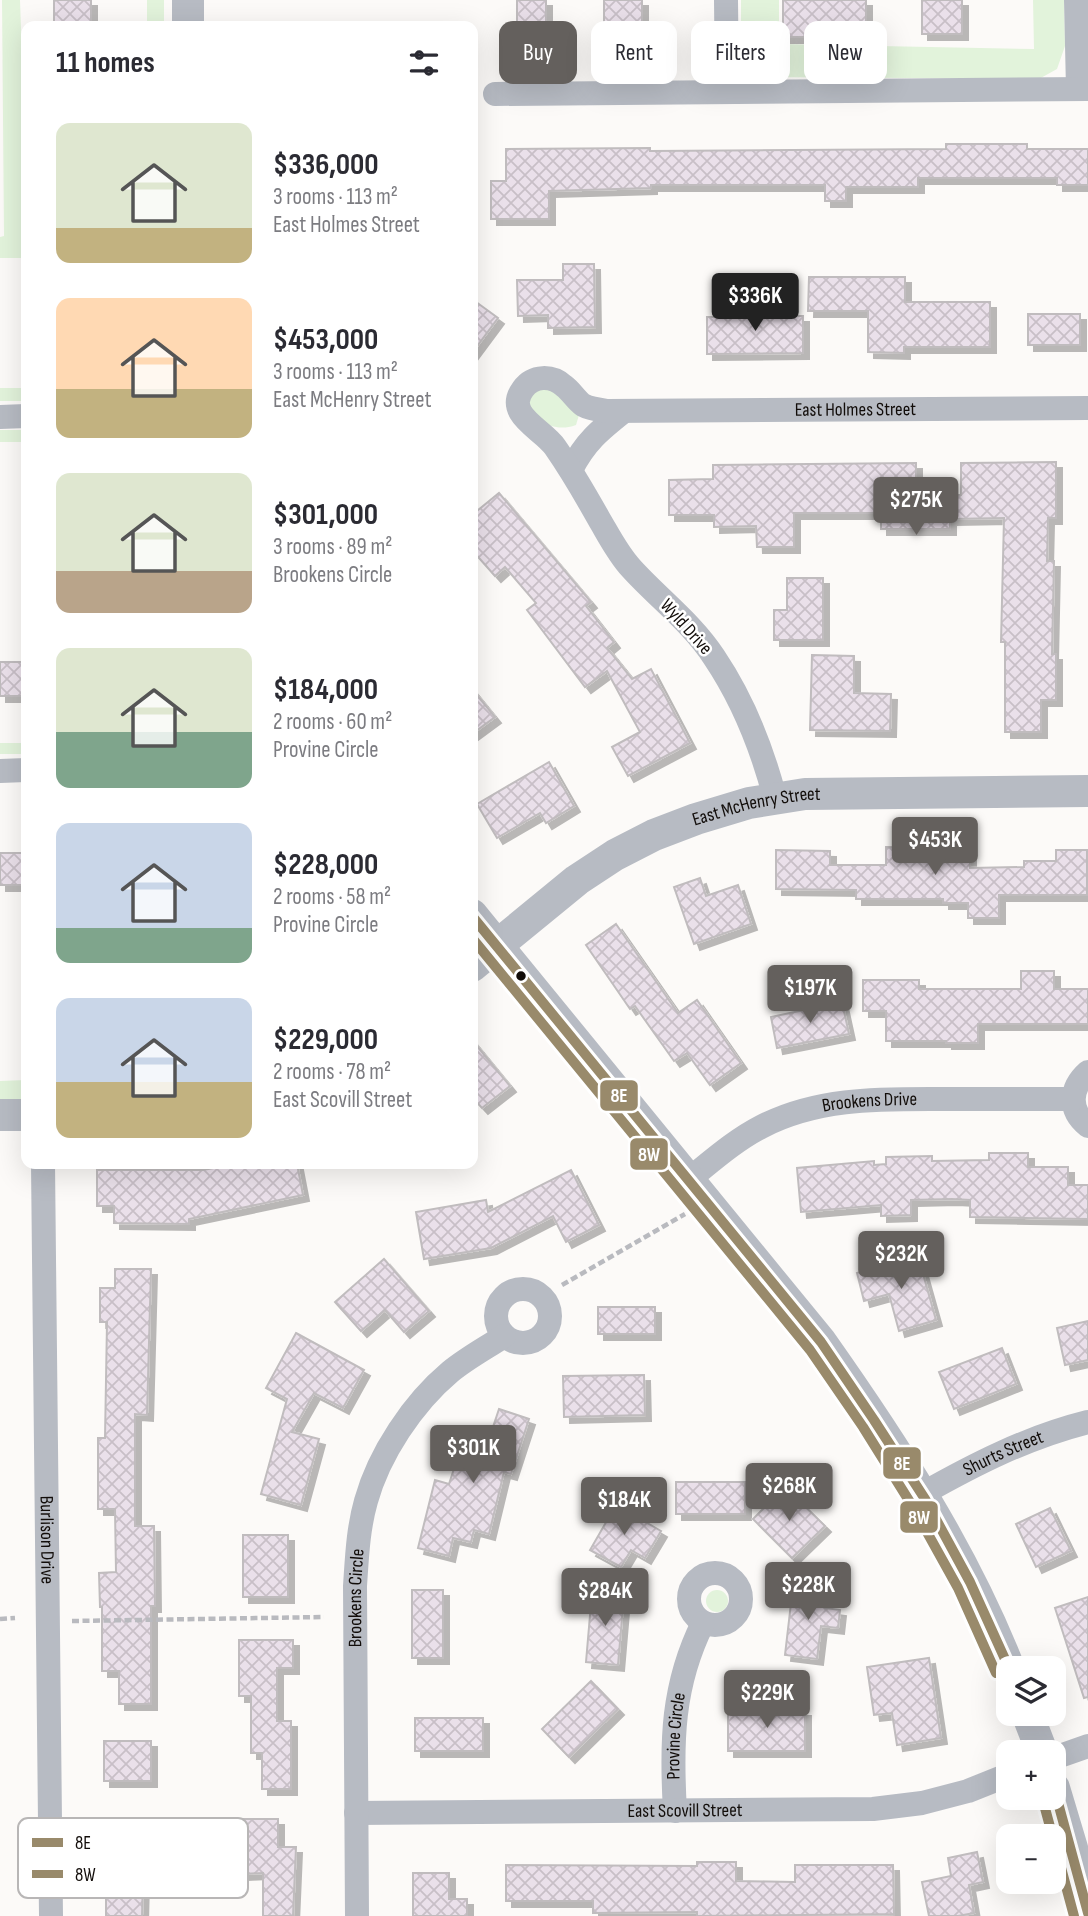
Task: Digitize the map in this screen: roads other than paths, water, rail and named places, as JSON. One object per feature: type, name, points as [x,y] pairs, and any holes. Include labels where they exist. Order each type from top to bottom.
[{"type":"street","points":[[188,0],[188,21]]},
{"type":"street","points":[[726,0],[727,91]]},
{"type":"street","points":[[495,94],[1083,89],[1076,0]]},
{"type":"street","name":"Wyld Drive","points":[[624,411],[595,409],[582,405],[557,380],[539,378],[530,381],[520,392],[518,405],[523,417],[552,442],[630,568],[688,625],[713,656],[736,694],[764,755],[775,798]]},
{"type":"street","name":"East Holmes Street","points":[[624,411],[1088,408]]},
{"type":"street","points":[[571,470],[580,452],[594,434],[624,411]]},
{"type":"street","points":[[0,416],[21,416]]},
{"type":"street","points":[[0,771],[21,770]]},
{"type":"street","name":"East McHenry Street","points":[[478,960],[577,880],[615,855],[654,835],[696,819],[775,798],[805,794],[1088,791]]},
{"type":"street","points":[[478,922],[821,1342],[870,1411],[922,1494],[965,1572],[1004,1656]]},
{"type":"street","points":[[1088,1072],[1080,1079],[1073,1099],[1074,1109],[1088,1126]]},
{"type":"street","name":"Brookens Drive","points":[[688,1180],[725,1149],[762,1126],[801,1111],[841,1102],[880,1099],[1073,1099]]},
{"type":"street","points":[[0,1115],[21,1115]]},
{"type":"street","name":"Burlison Drive","points":[[43,1169],[50,1818]]},
{"type":"street","name":"Brookens Circle","points":[[357,1916],[355,1586],[358,1539],[366,1499],[379,1467],[405,1420],[421,1400],[451,1371],[503,1336]]},
{"type":"street","name":"Shurts Street","points":[[922,1494],[1008,1448],[1088,1422]]},
{"type":"street","name":"Provine Circle","points":[[675,1811],[674,1716],[691,1646],[703,1623]]},
{"type":"street","points":[[1066,1754],[1088,1746]]},
{"type":"street","name":"East Scovill Street","points":[[356,1813],[873,1809],[922,1803],[968,1791],[996,1780]]},
{"type":"street","points":[[1060,1810],[1088,1913]]},
{"type":"street","name":"Burlison Drive","points":[[51,1898],[51,1916]]}]
